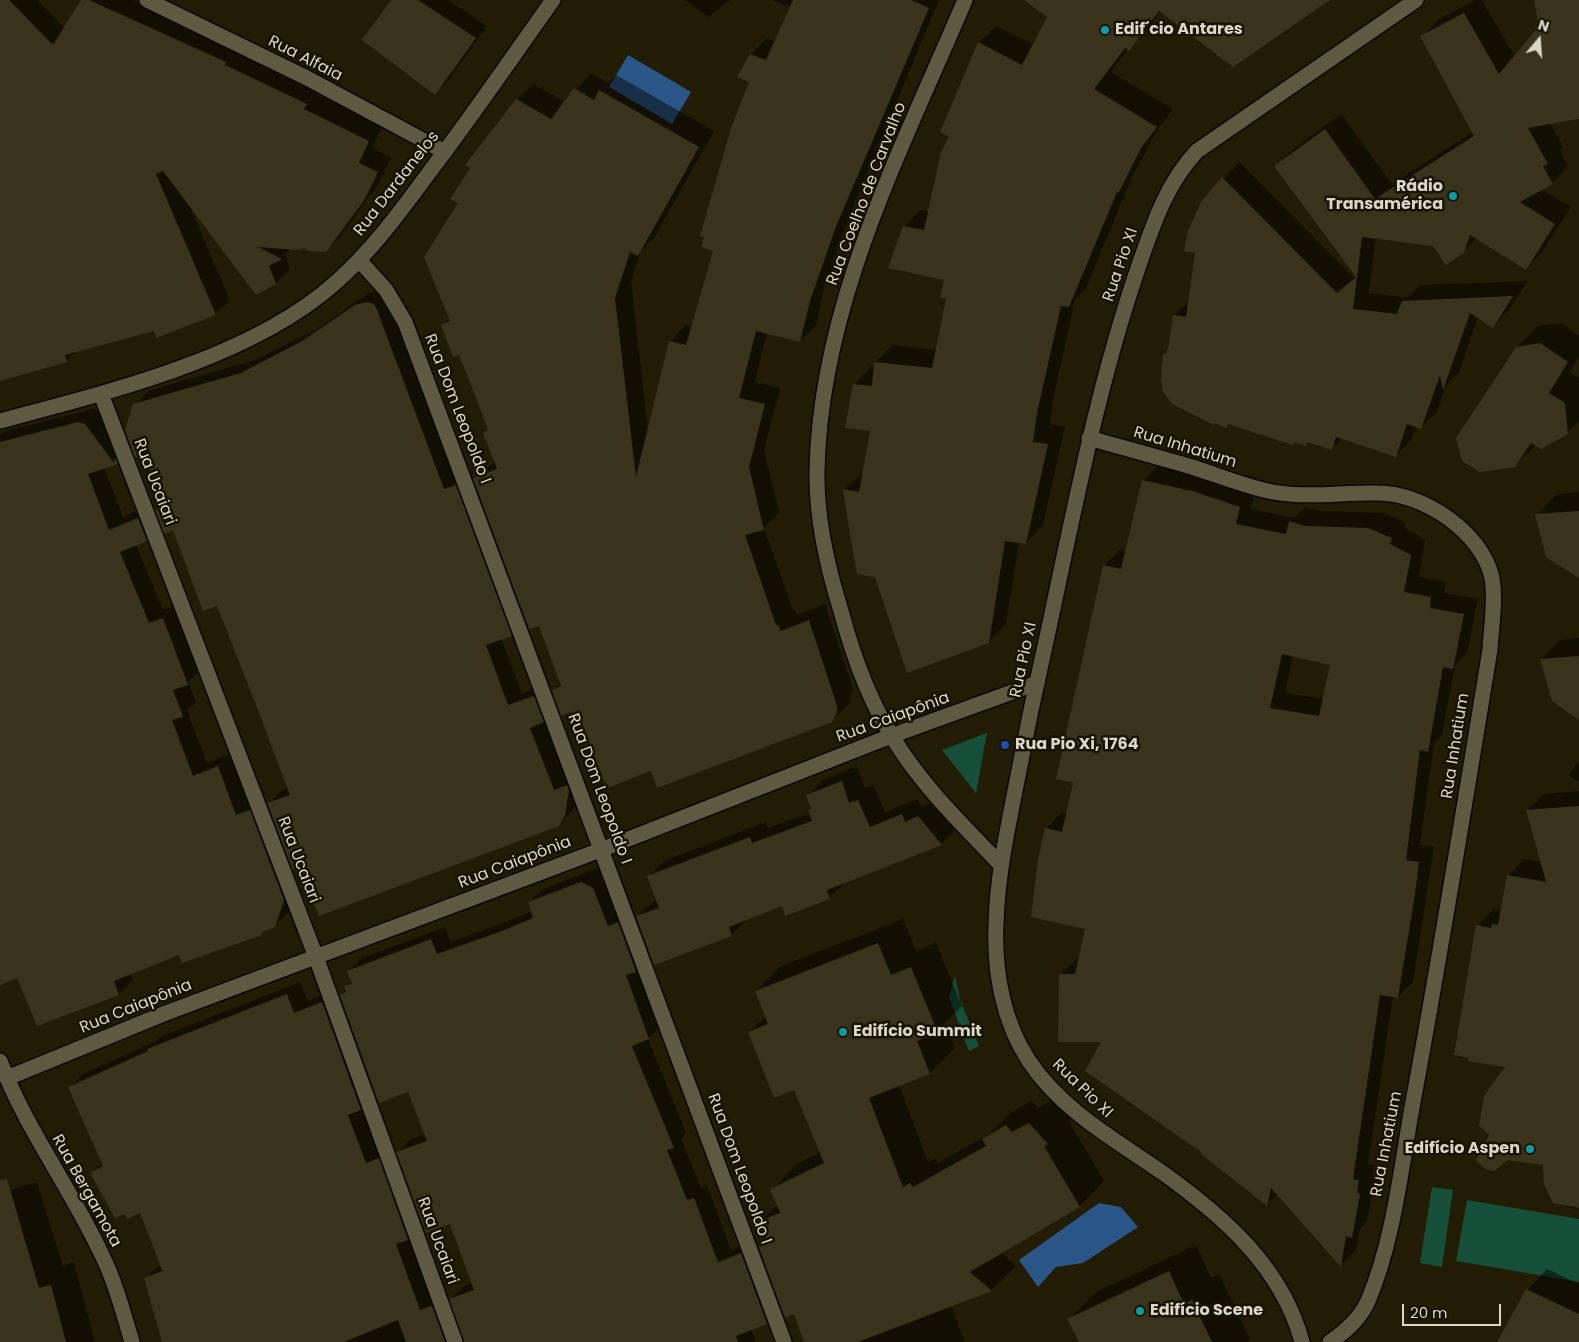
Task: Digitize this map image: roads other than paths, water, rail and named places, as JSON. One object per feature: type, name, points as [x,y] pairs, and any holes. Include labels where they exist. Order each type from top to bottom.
[{"type":"street","name":"Rua Alfaia","points":[[147,0],[307,78],[444,152]]},
{"type":"street","name":"Rua Dardanelos","points":[[0,421],[101,394],[222,352],[269,328],[333,285],[359,260],[391,224],[553,0]]},
{"type":"street","name":"Rua Coelho de Carvalho","points":[[965,0],[856,263],[834,334],[821,401],[817,473],[821,525],[830,574],[848,637],[891,736],[934,795],[1000,864]]},
{"type":"street","name":"Rua Pio XI","points":[[1302,1342],[1287,1301],[1273,1275],[1247,1242],[1163,1173],[1086,1120],[1051,1088],[1029,1061],[1014,1033],[997,969],[995,928],[1000,864],[1090,438],[1117,331],[1166,195],[1181,168],[1196,151],[1416,0]]},
{"type":"street","name":"Rua Dom Leopoldo I","points":[[359,260],[396,303],[405,322],[603,849],[784,1342]]},
{"type":"street","name":"Rua Ucaiari","points":[[101,394],[316,957],[455,1342]]},
{"type":"street","name":"Rua Inhatium","points":[[1090,438],[1269,491],[1311,495],[1384,493],[1397,494],[1421,502],[1445,515],[1463,532],[1482,555],[1492,578],[1493,610],[1490,650],[1423,1047],[1387,1240],[1367,1304],[1350,1328],[1330,1342]]},
{"type":"street","name":"Rua Caiapônia","points":[[7,1078],[166,1014],[603,849],[891,736],[1037,683]]},
{"type":"street","name":"Rua Bergamota","points":[[0,1061],[14,1095],[101,1253],[120,1301],[132,1342]]},
{"type":"water","points":[[628,55],[691,92],[672,124],[609,87]]},
{"type":"water","points":[[1099,1203],[1121,1207],[1138,1227],[1083,1263],[1056,1267],[1038,1287],[1019,1260]]},
{"type":"place","name":"Edif´cio Antares","points":[[1105,30]]},
{"type":"place","name":"Rádio Transamérica","points":[[1453,196]]},
{"type":"place","name":"Rua Pio Xi, 1764","points":[[1005,745]]},
{"type":"place","name":"Edifício Summit","points":[[843,1032]]},
{"type":"place","name":"Edifício Aspen","points":[[1530,1149]]},
{"type":"place","name":"Edifício Scene","points":[[1140,1311]]}]
